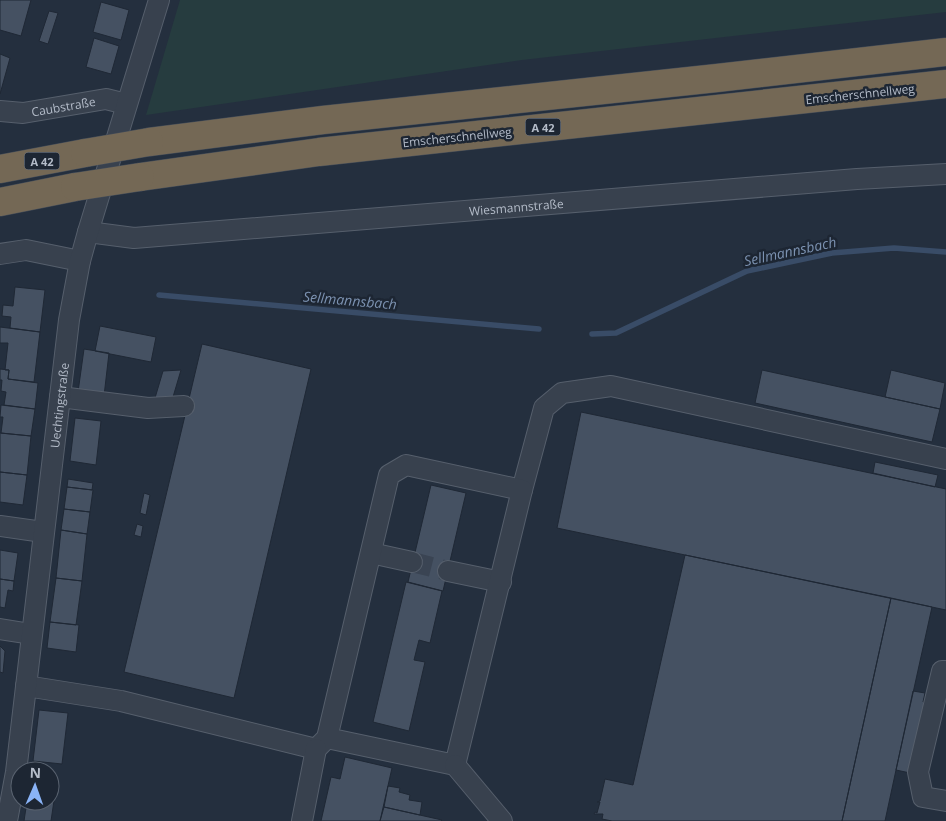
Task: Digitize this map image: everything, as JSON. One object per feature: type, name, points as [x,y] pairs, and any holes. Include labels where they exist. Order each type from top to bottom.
[{"type":"highway","name":"A 42","points":[[0,169],[150,142],[324,120],[946,52]]},
{"type":"highway","name":"Emscherschnellweg","points":[[0,202],[75,187],[319,152],[946,84]]},
{"type":"street","name":"Uechtingstraße","points":[[7,821],[16,772],[69,320],[80,261],[88,232],[159,0]]},
{"type":"street","name":"Caubstraße","points":[[0,111],[23,113],[106,99],[126,104]]},
{"type":"street","name":"Wiesmannstraße","points":[[88,232],[134,238],[857,179],[946,174]]},
{"type":"street","points":[[0,254],[26,250],[80,261]]},
{"type":"street","points":[[455,765],[522,490],[544,408],[562,393],[611,386],[946,459]]},
{"type":"street","points":[[60,397],[148,408],[184,406]]},
{"type":"street","points":[[302,821],[371,553],[389,475],[406,465],[522,490]]},
{"type":"street","points":[[0,526],[43,532]]},
{"type":"street","points":[[371,553],[412,562]]},
{"type":"street","points":[[448,571],[501,582]]},
{"type":"street","points":[[0,629],[31,634]]},
{"type":"street","points":[[946,671],[942,671],[918,772],[923,797],[946,801]]},
{"type":"street","points":[[26,686],[120,701],[321,743],[455,765],[502,821]]},
{"type":"green space","points":[[180,0],[946,0],[946,12],[522,60],[146,115]]},
{"type":"building","points":[[0,0],[31,0],[21,36],[0,30]]},
{"type":"building","points":[[101,2],[129,10],[121,40],[93,32]]},
{"type":"building","points":[[49,11],[58,13],[48,44],[39,41]]},
{"type":"building","points":[[94,38],[119,46],[111,74],[86,67]]},
{"type":"building","points":[[0,54],[10,58],[0,94]]},
{"type":"building","points":[[15,287],[45,290],[40,332],[10,328],[11,317],[2,316],[3,305],[13,306]]},
{"type":"building","points":[[100,326],[156,337],[151,362],[95,351]]},
{"type":"building","points":[[0,327],[40,332],[34,382],[8,379],[9,370],[5,370],[8,343],[0,343]]},
{"type":"building","points":[[202,344],[311,369],[234,698],[124,672]]},
{"type":"building","points":[[84,349],[109,353],[104,396],[78,392]]},
{"type":"building","points":[[0,369],[9,370],[8,379],[38,383],[35,409],[4,405],[6,392],[1,391]]},
{"type":"building","points":[[181,370],[173,397],[155,398],[163,371]]},
{"type":"building","points":[[762,370],[940,409],[932,442],[755,403]]},
{"type":"building","points":[[891,370],[945,383],[940,409],[885,397]]},
{"type":"building","points":[[1,405],[35,409],[31,436],[1,433],[3,417],[0,417]]},
{"type":"building","points":[[581,412],[946,489],[946,610],[557,528]]},
{"type":"building","points":[[75,418],[101,421],[96,465],[70,461]]},
{"type":"building","points":[[0,433],[31,436],[27,475],[0,472]]},
{"type":"building","points":[[875,462],[938,475],[935,487],[873,473]]},
{"type":"building","points":[[0,472],[27,475],[23,505],[0,502]]},
{"type":"building","points":[[68,479],[93,483],[92,490],[67,487]]},
{"type":"building","points":[[431,485],[466,493],[443,591],[408,582]]},
{"type":"building","points":[[67,487],[93,490],[90,512],[64,509]]},
{"type":"building","points":[[144,493],[150,495],[146,515],[140,513]]},
{"type":"building","points":[[64,509],[90,512],[87,534],[61,530]]},
{"type":"building","points":[[137,524],[143,526],[141,537],[134,535]]},
{"type":"building","points":[[61,530],[87,534],[82,581],[56,578]]},
{"type":"building","points":[[0,550],[18,553],[14,581],[0,579]]},
{"type":"building","points":[[685,555],[891,598],[842,821],[612,821],[602,819],[603,814],[594,814],[595,812],[597,813],[600,802],[597,802],[600,801],[605,779],[633,785]]},
{"type":"building","points":[[56,578],[82,581],[76,625],[50,622]]},
{"type":"building","points":[[0,579],[14,581],[13,591],[8,590],[5,608],[0,607]]},
{"type":"building","points":[[406,582],[442,591],[430,643],[419,640],[414,660],[425,662],[409,731],[373,722]]},
{"type":"building","points":[[891,598],[932,607],[885,821],[842,821]]},
{"type":"building","points":[[50,622],[79,625],[76,652],[47,648]]},
{"type":"building","points":[[0,646],[5,651],[3,673],[0,672]]},
{"type":"building","points":[[913,691],[925,693],[923,702],[926,703],[910,773],[896,770]]},
{"type":"building","points":[[39,710],[68,713],[62,764],[60,764],[60,761],[33,761]]},
{"type":"building","points":[[345,757],[392,768],[380,821],[321,821],[331,777],[340,779]]},
{"type":"building","points":[[388,786],[400,788],[399,792],[410,795],[409,800],[422,802],[420,815],[384,807]]},
{"type":"building","points":[[384,807],[442,820],[380,821]]},
{"type":"building","points":[[26,811],[52,811],[51,821],[24,821]]},
{"type":"waterway","name":"Sellmannsbach","points":[[592,334],[616,333],[747,271],[832,253],[894,248],[946,252]]},
{"type":"waterway","name":"Sellmannsbach","points":[[159,295],[539,329]]},
{"type":"tunnel","points":[[412,562],[448,571]]}]
